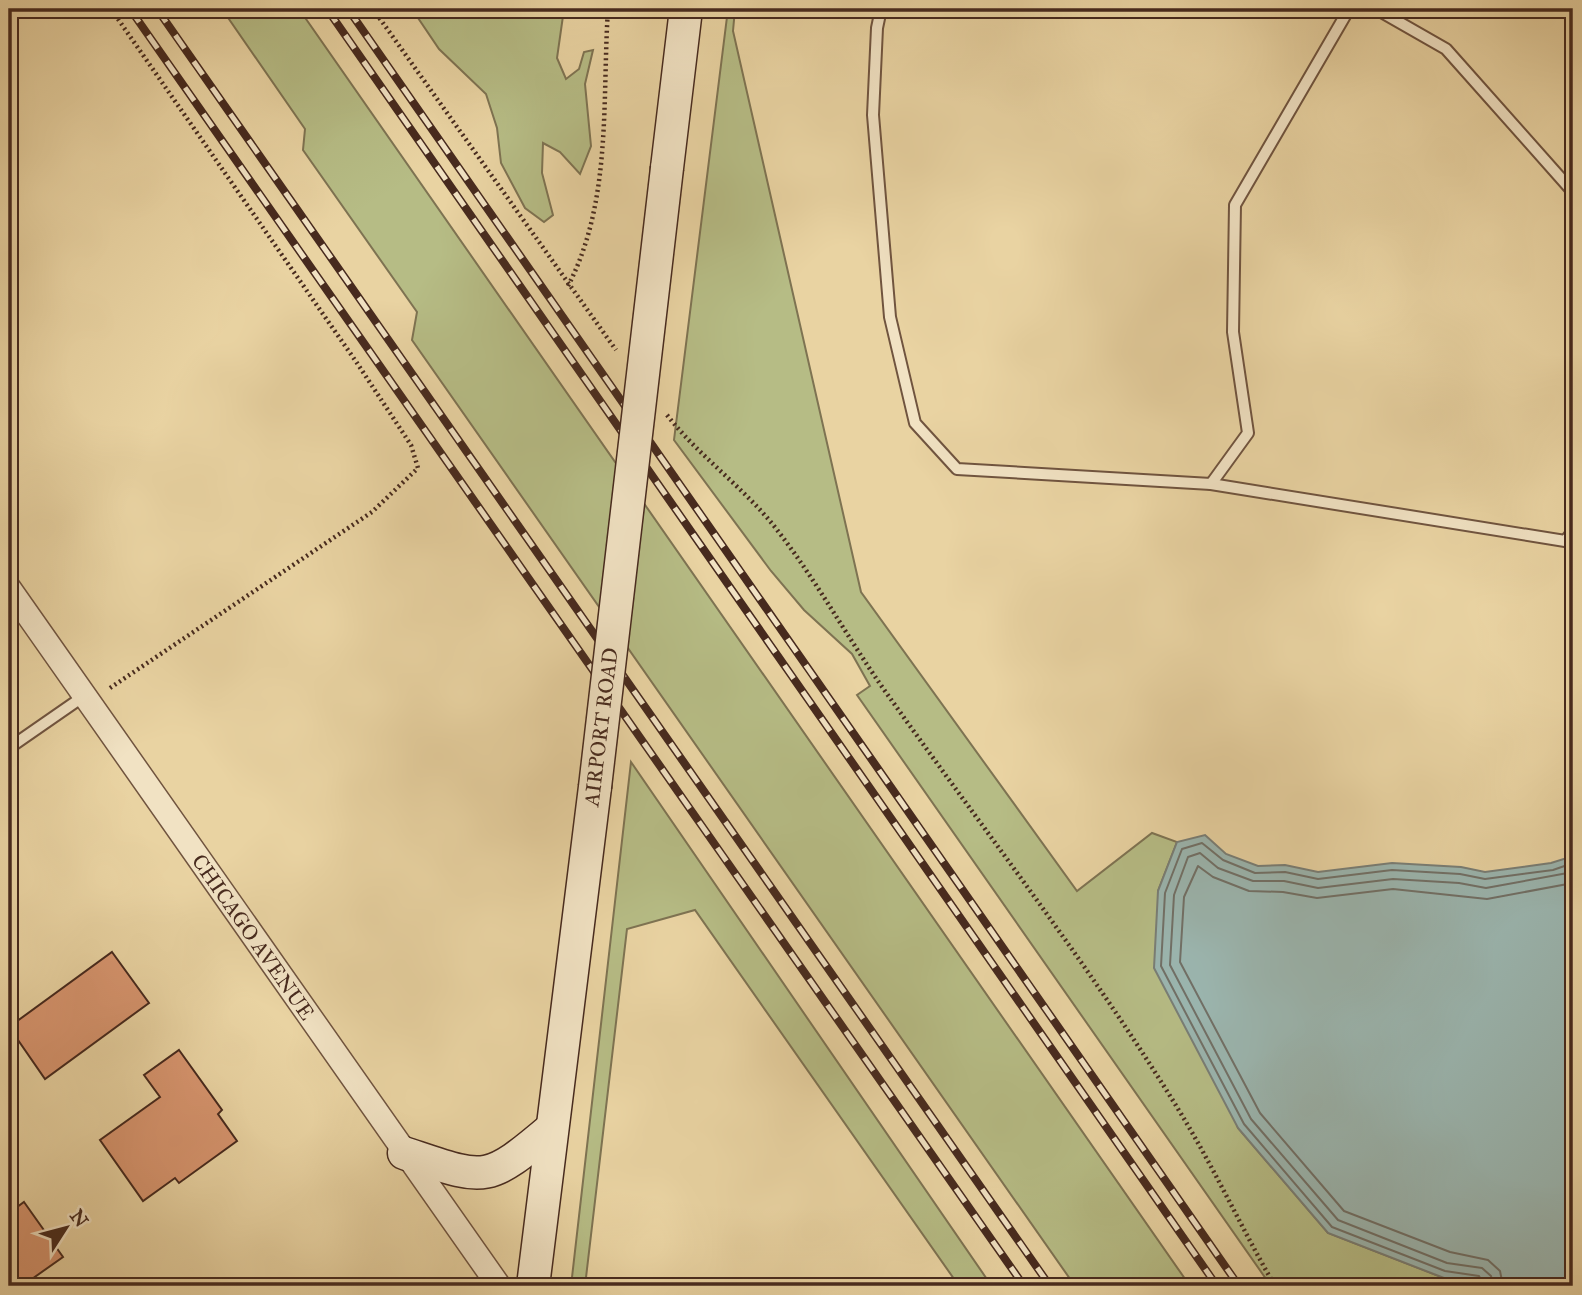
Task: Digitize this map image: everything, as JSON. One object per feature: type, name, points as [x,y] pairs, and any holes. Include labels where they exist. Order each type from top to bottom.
[{"type":"main road","name":"AIRPORT ROAD","points":[[666,9],[667,168]]},
{"type":"main road","name":"AIRPORT ROAD","points":[[533,1286],[595,787],[686,9]]},
{"type":"main road","points":[[404,1153],[468,1174],[491,1173],[510,1164],[551,1129]]},
{"type":"street","name":"CHICAGO AVENUE","points":[[9,588],[499,1286]]},
{"type":"lane","points":[[881,9],[877,28],[874,129],[890,317],[915,423],[957,469],[1211,484],[1565,541],[1573,531]]},
{"type":"lane","points":[[1211,484],[1248,433],[1233,332],[1235,205],[1349,9]]},
{"type":"lane","points":[[1376,9],[1446,49],[1573,192]]},
{"type":"lane","points":[[9,748],[87,699]]},
{"type":"path","points":[[87,699],[372,512],[418,468],[411,445],[357,363],[111,9]]},
{"type":"path","points":[[373,9],[617,352]]},
{"type":"path","points":[[568,286],[587,238],[601,175],[608,9]]},
{"type":"path","points":[[659,406],[696,448],[745,490],[783,537],[847,637],[1030,891],[1151,1068],[1200,1147],[1275,1286]]},
{"type":"green space","points":[[222,9],[299,9],[1190,1286],[1075,1286],[412,340],[417,312],[303,150],[305,129]]},
{"type":"green space","points":[[412,9],[564,9],[557,58],[566,79],[579,69],[584,52],[593,50],[585,84],[591,146],[580,174],[560,152],[543,143],[542,173],[553,215],[544,222],[525,208],[501,163],[497,128],[486,94],[439,49]]},
{"type":"green space","points":[[728,9],[735,9],[733,31],[861,592],[1077,891],[1152,833],[1177,842],[1158,891],[1238,1128],[1328,1233],[1444,1278],[1501,1286],[1271,1286],[857,695],[870,686],[852,654],[804,610],[771,571],[674,440]]},
{"type":"green space","points":[[631,762],[992,1286],[959,1286],[695,910],[627,929],[585,1286],[571,1286]]},
{"type":"water","points":[[1205,835],[1226,854],[1258,866],[1285,865],[1318,872],[1392,863],[1461,867],[1485,872],[1551,863],[1573,856],[1573,1286],[1501,1286],[1444,1278],[1328,1233],[1238,1128],[1154,968],[1158,891],[1177,842]]},
{"type":"building","points":[[112,952],[149,1003],[45,1079],[9,1027]]},
{"type":"building","points":[[179,1050],[222,1110],[218,1114],[237,1141],[179,1183],[175,1178],[143,1201],[100,1140],[160,1097],[144,1075]]},
{"type":"building","points":[[24,1202],[63,1257],[22,1286],[9,1286],[9,1213]]},
{"type":"railway","points":[[130,9],[1024,1286]]},
{"type":"railway","points":[[157,9],[1050,1286]]},
{"type":"railway","points":[[327,9],[1217,1286]]},
{"type":"railway","points":[[348,9],[1239,1286]]}]
